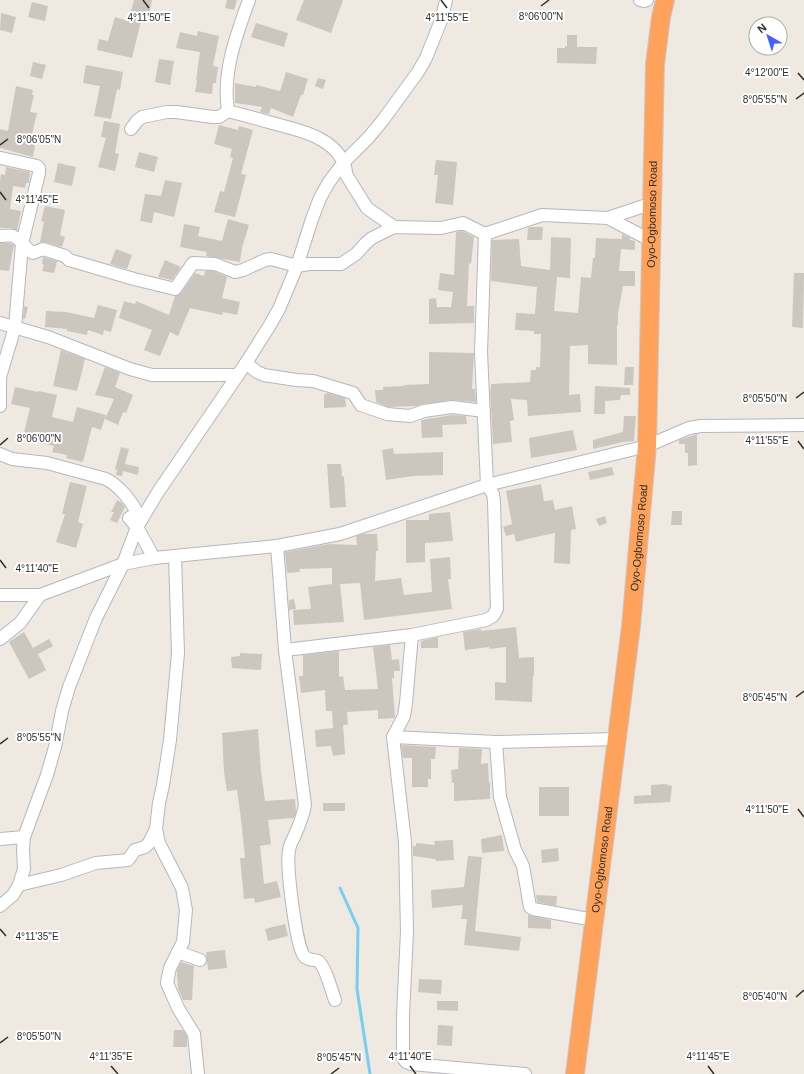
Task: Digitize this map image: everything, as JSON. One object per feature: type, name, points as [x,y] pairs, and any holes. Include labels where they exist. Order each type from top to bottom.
[{"type":"highway","name":"Oyo-Ogbomoso Road","points":[[575,1074],[631,626],[647,446],[655,64],[661,17],[665,0]]},
{"type":"street","points":[[228,111],[226,97],[228,67],[238,30],[249,0]]},
{"type":"street","points":[[0,906],[13,895],[20,885],[24,869],[24,837],[48,775],[62,711],[69,688],[96,618],[123,564],[137,527],[158,492],[246,363],[276,314],[297,266],[320,198],[329,182],[344,162],[369,137],[383,120],[418,72],[426,58],[442,18],[446,0]]},
{"type":"street","points":[[640,0],[647,0]]},
{"type":"street","points":[[131,129],[137,120],[142,117],[167,112],[219,117],[228,111],[307,132],[323,141],[333,149],[344,162],[344,171],[367,208],[394,227]]},
{"type":"street","points":[[0,158],[38,166],[39,168],[39,174],[22,244],[16,327],[0,377],[0,406]]},
{"type":"street","points":[[0,236],[13,236],[18,239],[28,250],[33,252],[43,249],[65,256],[69,260],[175,289],[193,263],[215,264],[235,272],[271,259],[297,266],[309,264],[341,264],[356,254],[372,238],[394,227],[441,228],[463,222],[485,234],[542,215],[608,218],[653,204]]},
{"type":"street","points":[[608,218],[652,241]]},
{"type":"street","points":[[285,650],[412,635],[486,620],[493,616],[497,609],[494,502],[493,494],[487,485],[481,352],[485,234]]},
{"type":"street","points":[[0,323],[48,338],[152,376],[238,375]]},
{"type":"street","points":[[246,363],[257,372],[264,375],[313,381],[353,393],[361,405],[387,414],[410,416],[424,411],[452,407],[484,411]]},
{"type":"street","points":[[0,595],[40,595],[123,564],[154,558],[277,546],[340,534],[487,485],[647,446],[689,428],[701,426],[804,425]]},
{"type":"street","points":[[0,454],[12,459],[47,463],[110,481],[117,486],[132,502],[137,512],[129,518],[137,527],[154,558]]},
{"type":"street","points":[[277,546],[285,650],[305,805],[303,816],[289,850],[288,863],[294,920],[300,948],[304,956],[310,960],[318,961],[322,966],[335,1000]]},
{"type":"street","points":[[175,556],[178,653],[170,740],[156,829],[159,843],[182,888],[186,910],[183,942],[170,968],[168,983],[178,1008],[194,1034],[198,1074]]},
{"type":"street","points":[[0,639],[20,623],[40,595]]},
{"type":"street","points":[[412,635],[404,716],[393,737],[405,842],[407,931],[403,1016],[403,1058],[406,1062],[411,1064],[525,1074]]},
{"type":"street","points":[[393,737],[496,742],[617,738]]},
{"type":"street","points":[[496,742],[500,797],[515,850],[523,866],[530,907],[594,920]]},
{"type":"street","points":[[20,885],[61,875],[96,864],[128,860],[135,850],[145,847],[156,829]]},
{"type":"street","points":[[0,839],[24,837]]},
{"type":"street","points":[[178,952],[200,960]]},
{"type":"building","points":[[134,0],[152,0],[149,14],[143,13],[132,58],[97,50],[99,39],[108,41],[115,17],[128,21]]},
{"type":"building","points":[[227,0],[237,0],[234,10],[225,8]]},
{"type":"building","points":[[304,0],[343,0],[331,33],[296,20]]},
{"type":"building","points":[[32,2],[48,6],[45,21],[28,17]]},
{"type":"building","points":[[1,13],[16,17],[12,33],[0,30]]},
{"type":"building","points":[[256,23],[288,33],[284,47],[251,37]]},
{"type":"building","points":[[198,31],[219,36],[213,66],[218,67],[216,83],[213,83],[212,94],[195,92],[200,52],[176,48],[180,32],[197,36]]},
{"type":"building","points":[[567,35],[577,35],[577,47],[597,47],[596,64],[557,63],[557,48],[565,48],[565,46],[567,46]]},
{"type":"building","points":[[159,59],[174,61],[170,85],[155,82]]},
{"type":"building","points":[[33,62],[46,65],[42,79],[30,76]]},
{"type":"building","points":[[86,65],[123,72],[120,90],[117,89],[111,119],[94,116],[100,86],[83,83]]},
{"type":"building","points":[[286,72],[308,79],[303,95],[301,95],[293,117],[271,108],[269,114],[260,112],[262,107],[235,103],[235,83],[256,87],[256,85],[280,91]]},
{"type":"building","points":[[318,78],[326,80],[323,89],[315,86]]},
{"type":"building","points":[[16,86],[33,90],[32,95],[34,95],[30,112],[37,113],[31,138],[36,139],[33,157],[0,148],[0,129],[8,131]]},
{"type":"building","points":[[104,121],[120,124],[115,153],[119,154],[115,171],[98,167],[106,138],[101,137]]},
{"type":"building","points":[[219,125],[238,130],[239,126],[253,130],[241,174],[246,175],[235,217],[214,212],[220,191],[224,192],[233,158],[230,157],[232,149],[214,144]]},
{"type":"building","points":[[139,152],[158,157],[154,172],[135,167]]},
{"type":"building","points":[[436,160],[457,162],[453,205],[435,203],[438,175],[434,175]]},
{"type":"building","points":[[58,163],[76,167],[72,186],[54,182]]},
{"type":"building","points":[[6,167],[30,172],[29,183],[26,183],[25,188],[13,186],[10,209],[21,211],[17,230],[0,228],[0,181],[1,174],[5,175]]},
{"type":"building","points":[[165,180],[182,183],[174,217],[154,212],[152,223],[140,221],[145,194],[161,196]]},
{"type":"building","points":[[45,206],[65,210],[60,235],[65,237],[62,247],[40,242],[44,222],[41,221]]},
{"type":"building","points":[[228,219],[249,225],[242,248],[240,262],[206,256],[207,252],[180,247],[184,224],[200,227],[198,236],[222,241]]},
{"type":"building","points":[[543,227],[542,240],[527,240],[528,228]]},
{"type":"building","points":[[462,231],[474,237],[471,264],[469,263],[467,306],[474,306],[474,323],[429,324],[429,299],[436,298],[437,307],[451,307],[453,292],[438,290],[440,273],[454,275],[456,232]]},
{"type":"building","points":[[622,234],[630,238],[630,240],[635,241],[635,250],[621,249],[619,271],[635,271],[635,286],[623,286],[617,325],[617,365],[588,364],[588,345],[570,346],[569,395],[580,394],[581,412],[528,416],[527,400],[511,399],[514,420],[510,421],[512,442],[493,444],[491,384],[530,382],[531,370],[536,370],[536,367],[540,367],[541,334],[534,334],[534,331],[515,330],[516,313],[535,314],[537,287],[491,281],[492,240],[519,239],[521,266],[550,270],[551,237],[571,238],[570,278],[557,277],[554,311],[578,313],[581,277],[591,278],[593,258],[595,258],[596,238],[622,239]]},
{"type":"building","points":[[0,243],[10,243],[14,245],[9,271],[0,270]]},
{"type":"building","points":[[116,249],[132,255],[127,269],[110,264]]},
{"type":"building","points":[[43,257],[57,261],[54,273],[42,271],[44,265],[42,264]]},
{"type":"building","points":[[165,260],[181,267],[172,280],[158,277]]},
{"type":"building","points":[[205,271],[213,271],[227,277],[222,298],[240,302],[237,315],[223,312],[222,315],[190,308],[178,336],[170,332],[160,356],[144,350],[152,330],[119,318],[124,301],[135,304],[136,301],[169,315],[175,296],[181,293],[195,273],[204,276]]},
{"type":"building","points":[[794,273],[804,273],[803,328],[792,327]]},
{"type":"building","points":[[98,305],[117,310],[111,332],[104,330],[103,335],[88,330],[87,335],[67,331],[67,329],[45,327],[46,311],[66,312],[94,318]]},
{"type":"building","points":[[24,306],[28,307],[25,319],[23,319]]},
{"type":"building","points":[[61,350],[85,359],[77,391],[53,386]]},
{"type":"building","points":[[429,352],[474,353],[472,389],[475,389],[476,402],[451,400],[416,406],[388,407],[376,402],[375,390],[383,390],[383,387],[429,384]]},
{"type":"building","points":[[105,367],[120,373],[115,387],[133,395],[126,413],[123,412],[118,425],[105,419],[114,399],[95,395]]},
{"type":"building","points":[[625,367],[634,367],[633,385],[624,385]]},
{"type":"building","points":[[595,386],[630,388],[630,395],[621,395],[620,400],[605,401],[605,414],[594,414]]},
{"type":"building","points":[[15,387],[57,395],[52,417],[73,422],[77,407],[106,415],[101,430],[92,427],[83,462],[66,458],[67,455],[52,452],[54,446],[41,443],[42,441],[23,437],[30,408],[11,404]]},
{"type":"building","points":[[328,393],[345,398],[346,407],[324,408],[324,394]]},
{"type":"building","points":[[452,415],[466,416],[467,424],[442,425],[443,437],[422,438],[421,420]]},
{"type":"building","points":[[624,416],[636,416],[634,441],[593,449],[593,440],[623,432]]},
{"type":"building","points":[[573,430],[577,450],[531,458],[529,438]]},
{"type":"building","points":[[697,434],[697,465],[688,466],[688,453],[685,453],[685,444],[679,444],[679,440]]},
{"type":"building","points":[[121,447],[129,449],[125,464],[139,467],[138,475],[123,471],[122,476],[116,475],[117,470],[115,469]]},
{"type":"building","points":[[393,448],[394,454],[443,452],[443,475],[413,476],[386,480],[382,450]]},
{"type":"building","points":[[327,464],[341,464],[342,477],[344,476],[346,507],[330,508]]},
{"type":"building","points":[[612,467],[614,475],[590,480],[588,472]]},
{"type":"building","points":[[70,482],[87,486],[78,522],[83,524],[76,548],[56,542],[65,514],[62,514]]},
{"type":"building","points":[[541,484],[544,501],[553,500],[555,510],[572,506],[576,529],[571,530],[570,564],[554,563],[555,533],[516,542],[514,534],[506,536],[503,527],[512,524],[506,491]]},
{"type":"building","points":[[117,500],[125,507],[117,523],[110,520],[114,512],[111,512]]},
{"type":"building","points":[[672,511],[682,511],[682,525],[671,525]]},
{"type":"building","points":[[450,512],[453,541],[425,543],[425,562],[406,563],[406,520],[429,520],[429,514]]},
{"type":"building","points":[[605,516],[607,523],[599,526],[596,519]]},
{"type":"building","points":[[363,534],[377,534],[378,551],[376,551],[375,581],[401,578],[404,595],[432,592],[430,559],[450,557],[451,579],[448,579],[452,609],[364,620],[360,583],[340,584],[344,622],[294,625],[293,610],[311,609],[308,587],[332,584],[332,569],[299,569],[300,572],[287,573],[285,552],[329,544],[357,545],[356,536]]},
{"type":"building","points":[[294,599],[296,609],[289,610],[289,600]]},
{"type":"building","points":[[516,627],[519,658],[534,657],[532,702],[495,700],[495,682],[506,683],[506,647],[489,649],[489,647],[465,650],[463,632],[481,629],[481,631]]},
{"type":"building","points":[[24,632],[33,648],[49,639],[53,646],[38,654],[46,670],[29,679],[9,642]]},
{"type":"building","points":[[438,637],[438,648],[421,648],[421,641]]},
{"type":"building","points":[[390,645],[392,660],[399,659],[400,671],[394,671],[394,678],[392,678],[395,718],[378,719],[378,710],[347,712],[348,725],[343,725],[345,754],[333,756],[331,746],[316,747],[315,730],[333,728],[332,711],[326,711],[325,690],[301,693],[299,676],[303,676],[303,655],[339,651],[339,677],[343,676],[345,690],[378,689],[373,647]]},
{"type":"building","points":[[240,653],[262,654],[261,670],[232,668],[231,657],[240,656]]},
{"type":"building","points":[[258,729],[265,801],[295,799],[296,812],[294,818],[268,820],[271,844],[260,846],[264,884],[277,881],[281,897],[255,903],[254,898],[244,899],[240,858],[245,858],[241,819],[237,790],[227,791],[224,772],[222,733]]},
{"type":"building","points":[[401,745],[436,747],[435,759],[431,759],[431,779],[428,779],[428,787],[412,787],[412,758],[403,758]]},
{"type":"building","points":[[459,748],[482,749],[481,764],[488,763],[490,799],[454,801],[454,783],[452,783],[451,770],[458,769]]},
{"type":"building","points":[[665,784],[672,786],[670,802],[634,804],[634,796],[651,795],[651,785]]},
{"type":"building","points":[[539,787],[569,787],[569,816],[539,816]]},
{"type":"building","points":[[323,803],[345,803],[345,811],[323,811]]},
{"type":"building","points":[[502,835],[504,851],[482,853],[481,839]]},
{"type":"building","points":[[453,840],[454,860],[436,861],[435,859],[413,856],[413,846],[416,846],[416,843],[435,845],[434,841]]},
{"type":"building","points":[[558,848],[559,861],[542,863],[541,850]]},
{"type":"building","points":[[468,856],[482,857],[475,931],[521,937],[519,951],[464,945],[467,919],[461,919],[463,905],[432,908],[431,890],[464,887]]},
{"type":"building","points":[[536,895],[557,896],[556,906],[537,902]]},
{"type":"building","points":[[528,915],[551,920],[551,929],[528,928]]},
{"type":"building","points":[[285,924],[288,936],[268,941],[265,929]]},
{"type":"building","points":[[225,950],[227,968],[208,970],[206,952]]},
{"type":"building","points":[[181,962],[194,966],[192,1000],[183,1000],[178,989],[177,971]]},
{"type":"building","points":[[419,979],[442,980],[441,994],[418,992]]},
{"type":"building","points":[[437,1001],[458,1001],[458,1011],[437,1010]]},
{"type":"building","points":[[438,1025],[453,1026],[452,1046],[437,1045]]},
{"type":"building","points":[[174,1030],[183,1030],[187,1036],[187,1047],[173,1047]]},
{"type":"waterway","points":[[340,888],[358,928],[357,989],[370,1074]]}]
